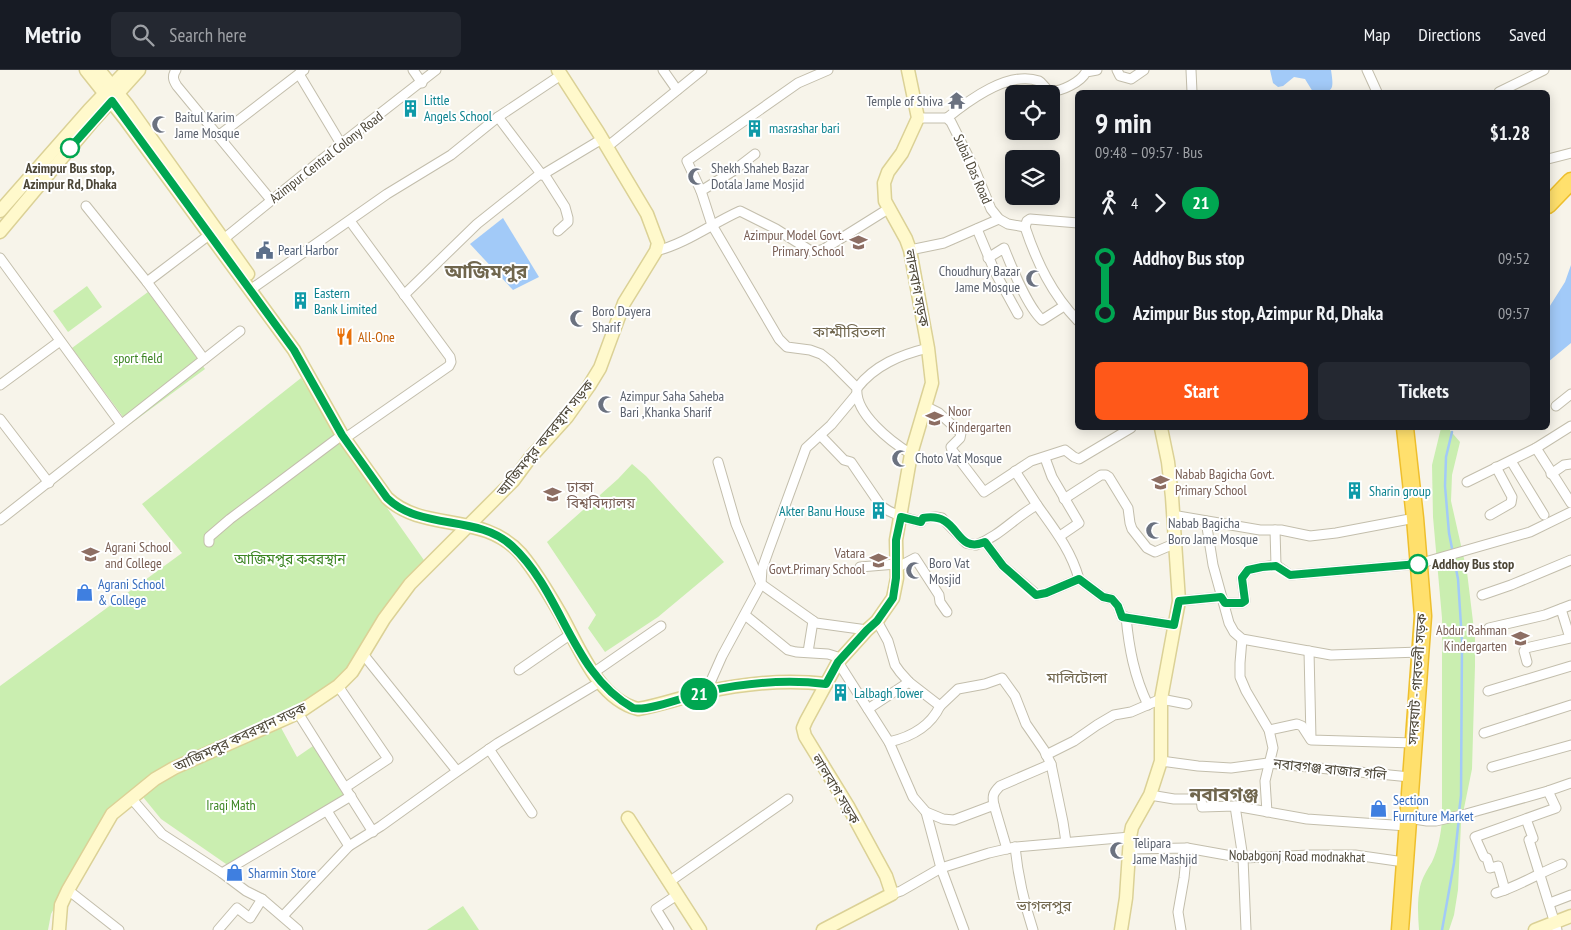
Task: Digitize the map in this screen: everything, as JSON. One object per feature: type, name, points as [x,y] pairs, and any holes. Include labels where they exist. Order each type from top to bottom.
[{"type":"highway","points":[[1550,203],[1571,181]]},
{"type":"highway","name":"সদরঘাট - গাবতলী সড়ক","points":[[1400,930],[1423,616],[1422,563],[1405,430]]},
{"type":"street","points":[[86,70],[115,91]]},
{"type":"street","points":[[99,70],[128,106],[216,240],[253,288],[387,498],[403,510],[421,516],[488,526],[502,532],[524,551],[565,612],[597,675]]},
{"type":"street","points":[[0,232],[115,91],[127,70]]},
{"type":"street","points":[[0,212],[89,110],[139,70]]},
{"type":"street","points":[[176,70],[173,74],[173,81],[271,200]]},
{"type":"street","points":[[413,70],[422,83]]},
{"type":"street","name":"Azimpur Central Colony Road","points":[[146,282],[216,240],[271,200],[422,83],[436,70]]},
{"type":"street","points":[[663,70],[677,90]]},
{"type":"street","points":[[603,139],[623,134],[702,70]]},
{"type":"street","points":[[828,70],[798,83],[687,162],[701,191],[712,225],[779,338],[787,348],[810,350],[821,354],[830,361],[857,391],[874,424],[886,437],[910,454]]},
{"type":"street","points":[[908,70],[918,118]]},
{"type":"street","points":[[947,118],[993,85],[1024,74],[1040,82],[1047,90],[1052,92],[1078,81],[1084,77],[1086,71],[1098,70]]},
{"type":"street","points":[[1117,70],[1120,76],[1131,78],[1144,70]]},
{"type":"street","points":[[1191,70],[1192,90]]},
{"type":"street","points":[[1367,70],[1376,90]]},
{"type":"street","points":[[1503,90],[1544,70]]},
{"type":"street","points":[[218,136],[302,72],[341,144]]},
{"type":"street","points":[[253,288],[387,194],[451,156],[498,117],[559,72],[603,139],[646,214],[658,243],[656,251]]},
{"type":"street","points":[[498,117],[542,174],[568,214],[568,222],[558,231]]},
{"type":"street","name":"Subal Das Road","points":[[918,118],[947,118],[951,122],[975,170],[991,209],[999,219],[1008,224],[1025,227]]},
{"type":"street","name":"লালবাগ সড়ক","points":[[892,894],[886,876],[849,808],[805,736],[803,728],[839,660],[877,621],[893,598],[896,578],[896,540],[910,454],[932,383],[928,348],[910,250],[888,209],[885,201],[884,182],[888,172],[902,152],[918,118]]},
{"type":"street","points":[[404,295],[477,224],[542,174],[603,139],[623,134]]},
{"type":"street","points":[[1550,158],[1571,153]]},
{"type":"street","points":[[701,191],[733,171],[755,154]]},
{"type":"street","points":[[86,206],[204,359]]},
{"type":"street","points":[[656,251],[677,244],[740,211],[776,229],[811,251],[817,251],[824,249],[888,209]]},
{"type":"street","name":"Subal Das Road","points":[[910,250],[944,243],[999,219]]},
{"type":"street","points":[[1075,223],[1030,219],[1025,227],[1034,255],[1046,279],[1064,306],[1075,318]]},
{"type":"street","points":[[209,542],[209,537],[230,519],[346,436],[449,366],[451,362],[450,358],[350,221]]},
{"type":"street","points":[[977,229],[988,258],[1018,314]]},
{"type":"street","points":[[988,258],[1004,248],[1031,304],[1042,320],[1064,306]]},
{"type":"street","name":"আজিমপুর কবরস্থান সড়ক","points":[[59,930],[61,905],[112,814],[155,779],[174,768],[298,712],[338,686],[352,672],[384,619],[410,584],[513,481],[589,386],[600,368],[624,303],[656,251]]},
{"type":"street","points":[[0,258],[121,424]]},
{"type":"street","points":[[0,520],[240,332]]},
{"type":"street","points":[[0,385],[60,340]]},
{"type":"street","points":[[707,689],[760,584],[762,569],[806,448],[820,435],[857,391],[864,379],[878,367],[898,357],[928,348]]},
{"type":"street","points":[[1556,406],[1571,394]]},
{"type":"street","points":[[925,406],[939,413],[961,433],[960,438],[951,447],[952,450],[983,492],[1031,461],[1065,450],[1079,459],[1128,430]]},
{"type":"street","points":[[0,418],[49,483]]},
{"type":"street","points":[[1467,482],[1536,448],[1571,426]]},
{"type":"street","points":[[1121,930],[1126,898],[1132,827],[1150,795],[1161,762],[1161,699],[1179,601],[1176,542],[1168,462],[1161,430]]},
{"type":"street","points":[[820,435],[844,460],[851,462],[881,506],[901,517],[921,522],[923,518],[936,516],[948,522],[966,543],[976,545],[985,542],[1037,505]]},
{"type":"street","points":[[1536,448],[1571,504]]},
{"type":"street","points":[[1045,458],[1064,499],[1079,523],[1060,536]]},
{"type":"street","points":[[1511,461],[1544,515]]},
{"type":"street","points":[[718,462],[736,524],[760,584],[813,621],[867,630]]},
{"type":"street","points":[[1551,474],[1564,465],[1571,464]]},
{"type":"street","points":[[1490,515],[1511,504],[1512,497],[1496,467]]},
{"type":"street","points":[[1014,471],[1060,536],[1076,566],[1079,579],[1103,597],[1112,599],[1118,606],[1122,617],[1174,625]]},
{"type":"street","points":[[1064,499],[1101,475],[1106,475],[1128,508],[1132,529],[1147,548],[1155,552],[1176,542]]},
{"type":"street","points":[[1221,597],[1225,603],[1242,603],[1245,601],[1242,578],[1248,570],[1276,566],[1290,575],[1422,563],[1530,532],[1571,512]]},
{"type":"street","points":[[1172,515],[1299,535],[1323,535],[1415,518]]},
{"type":"street","points":[[1206,521],[1210,552],[1221,597],[1229,623],[1234,632],[1242,639],[1331,655],[1420,652]]},
{"type":"street","points":[[470,523],[500,536],[521,554],[556,606],[597,675],[615,696],[628,705],[638,709],[707,689],[771,681],[828,681]]},
{"type":"street","points":[[1275,530],[1276,566]]},
{"type":"street","points":[[985,542],[1003,566],[1036,595],[1046,593],[1079,579]]},
{"type":"street","points":[[860,567],[896,564],[900,566],[916,558],[939,595],[940,602],[947,612]]},
{"type":"street","points":[[1482,595],[1571,560]]},
{"type":"street","points":[[1179,601],[1221,597]]},
{"type":"street","points":[[1489,628],[1545,615],[1571,606]]},
{"type":"street","points":[[1526,662],[1524,651],[1526,648],[1570,638],[1561,609]]},
{"type":"street","points":[[745,615],[788,650],[828,654],[839,660],[889,742],[913,797],[926,812],[943,820],[954,820],[994,805]]},
{"type":"street","points":[[1126,617],[1132,664],[1139,687],[1148,704]]},
{"type":"street","points":[[808,652],[813,621]]},
{"type":"street","points":[[877,621],[888,641],[896,665],[909,682],[940,706]]},
{"type":"street","points":[[282,916],[359,838],[373,832],[457,771],[597,675],[661,626]]},
{"type":"street","points":[[519,670],[571,634]]},
{"type":"street","points":[[1242,639],[1240,677],[1254,706],[1269,730],[1273,748],[1265,781],[1267,812]]},
{"type":"street","points":[[1309,652],[1311,740]]},
{"type":"street","points":[[363,654],[457,771]]},
{"type":"street","points":[[1488,691],[1571,666]]},
{"type":"street","points":[[889,742],[903,739],[917,732],[958,689],[985,684],[1002,678],[1015,696],[1026,724],[1051,764],[1066,842]]},
{"type":"street","points":[[868,709],[909,682]]},
{"type":"street","points":[[338,686],[388,759],[346,787]]},
{"type":"street","points":[[1046,756],[1074,742],[1097,724],[1114,715],[1131,712],[1161,699],[1187,704]]},
{"type":"street","points":[[1484,733],[1571,705]]},
{"type":"street","points":[[298,712],[373,832]]},
{"type":"street","points":[[1269,730],[1297,724],[1302,726],[1311,740]]},
{"type":"street","points":[[1311,740],[1414,743]]},
{"type":"street","points":[[1492,767],[1571,745]]},
{"type":"street","points":[[489,749],[532,814]]},
{"type":"street","name":"নবাবগঞ্জ বাজার গলি","points":[[1161,762],[1231,768],[1268,763],[1410,777]]},
{"type":"street","points":[[1033,930],[1026,910],[1011,848],[992,797],[1000,786],[1051,764]]},
{"type":"street","points":[[1150,795],[1174,799],[1201,799],[1202,807],[1235,806],[1307,819],[1408,822],[1436,821],[1466,814],[1571,783]]},
{"type":"street","points":[[1548,791],[1556,808],[1475,837],[1484,857],[1487,858],[1490,868],[1498,866],[1500,891],[1519,885],[1562,864]]},
{"type":"street","points":[[222,873],[352,796]]},
{"type":"street","points":[[131,798],[162,834],[246,891],[262,899],[298,930]]},
{"type":"street","points":[[669,882],[788,798]]},
{"type":"street","points":[[1235,806],[1243,858],[1246,930]]},
{"type":"street","points":[[327,811],[349,846]]},
{"type":"street","points":[[926,812],[941,868],[964,930]]},
{"type":"street","points":[[628,818],[700,930]]},
{"type":"street","points":[[1526,819],[1533,838],[1530,840],[1556,926]]},
{"type":"street","name":"Nobabgonj Road modnakhat","points":[[892,894],[901,892],[941,868],[982,855],[1011,848],[1066,842],[1130,843],[1187,848],[1243,858],[1354,855],[1404,862]]},
{"type":"street","points":[[1181,930],[1178,912],[1187,848]]},
{"type":"street","points":[[68,890],[119,930]]},
{"type":"street","points":[[823,930],[892,894]]},
{"type":"street","points":[[669,930],[656,909],[677,895]]},
{"type":"street","points":[[1550,903],[1571,895]]},
{"type":"street","points":[[218,930],[236,908],[250,918],[262,899]]},
{"type":"street","points":[[1535,930],[1556,926],[1571,916]]},
{"type":"green space","points":[[87,286],[102,307],[68,332],[53,311]]},
{"type":"green space","name":"sport field","points":[[148,292],[205,369],[129,425],[72,348]]},
{"type":"green space","name":"আজিমপুর কবরস্থান","points":[[301,378],[337,437],[426,563],[350,668],[335,683],[283,715],[149,775],[106,813],[51,914],[48,930],[0,930],[0,686],[182,553],[142,504]]},
{"type":"green space","points":[[1441,430],[1450,430],[1460,442],[1452,475],[1451,501],[1467,572],[1475,638],[1475,666],[1472,769],[1461,823],[1458,890],[1454,915],[1449,930],[1419,930],[1418,914],[1420,887],[1436,852],[1442,820],[1442,618],[1433,517],[1432,465]]},
{"type":"green space","points":[[632,464],[646,476],[724,562],[658,617],[605,652],[588,628],[596,615],[547,542],[618,479]]},
{"type":"green space","name":"Iraqi Math","points":[[279,724],[297,757],[313,746],[348,795],[229,866],[161,819],[143,797],[165,779]]},
{"type":"green space","points":[[463,906],[479,930],[427,930]]},
{"type":"water","points":[[1270,70],[1331,70],[1332,86],[1330,90],[1312,90],[1305,79],[1294,77],[1283,86],[1278,87],[1273,83]]},
{"type":"water","points":[[503,218],[539,277],[513,290],[470,244]]},
{"type":"water","points":[[1571,265],[1571,343],[1550,360],[1550,306],[1565,282]]},
{"type":"waterway","points":[[1452,432],[1446,457],[1445,486],[1449,533],[1458,579],[1462,641],[1461,796],[1459,812]]},
{"type":"waterway","points":[[1442,930],[1454,863],[1459,818]]},
{"type":"bus line","name":"21","points":[[70,148],[112,101],[294,350],[342,435],[387,498],[403,510],[486,530],[500,536],[511,545],[521,554],[551,599],[589,668],[608,690],[633,708],[638,709],[706,692],[771,681],[799,681],[826,684],[838,662],[877,621],[893,598],[896,578],[896,540],[901,517],[921,522],[923,518],[936,516],[948,522],[966,543],[976,545],[985,542],[1012,576],[1036,595],[1046,593],[1079,579],[1103,597],[1112,599],[1118,606],[1122,617],[1174,625],[1179,601],[1221,597],[1228,604],[1245,601],[1242,578],[1248,570],[1276,566],[1290,575],[1418,564]]},
{"type":"place","name":"Temple of Shiva","points":[[957,101]]},
{"type":"place","name":"Little Angels School","points":[[410,108]]},
{"type":"place","name":"Baitul Karim Jame Mosque","points":[[161,125]]},
{"type":"place","name":"masrashar bari","points":[[755,128]]},
{"type":"place","name":"Azimpur Bus stop, Azimpur Rd, Dhaka","points":[[70,148]]},
{"type":"place","name":"Shekh Shaheb Bazar Dotala Jame Mosjid","points":[[697,176]]},
{"type":"place","name":"Azimpur Model Govt. Primary School","points":[[858,243]]},
{"type":"place","name":"Pearl Harbor","points":[[264,250]]},
{"type":"place","name":"Choudhury Bazar Jame Mosque","points":[[1034,279]]},
{"type":"place","name":"Eastern Bank Limited","points":[[300,301]]},
{"type":"place","name":"Boro Dayera Sharif","points":[[578,319]]},
{"type":"place","name":"All-One","points":[[344,337]]},
{"type":"place","name":"Azimpur Saha Saheba Bari ,Khanka Sharif","points":[[606,404]]},
{"type":"place","name":"Noor Kindergarten","points":[[934,419]]},
{"type":"place","name":"Choto Vat Mosque","points":[[901,458]]},
{"type":"place","name":"Nabab Bagicha Govt. Primary School","points":[[1161,482]]},
{"type":"place","name":"Sharin group","points":[[1355,491]]},
{"type":"place","name":"ঢাকা বিশ্ববিদ্যালয়","points":[[553,495]]},
{"type":"place","name":"Akter Banu House","points":[[879,511]]},
{"type":"place","name":"Nabab Bagicha Boro Jame Mosque","points":[[1154,531]]},
{"type":"place","name":"Agrani School and College","points":[[91,555]]},
{"type":"place","name":"Vatara Govt.Primary School","points":[[879,561]]},
{"type":"place","name":"Addhoy Bus stop","points":[[1418,564]]},
{"type":"place","name":"Boro Vat Mosjid","points":[[915,571]]},
{"type":"place","name":"Agrani School & College","points":[[84,592]]},
{"type":"place","name":"Abdur Rahman Kindergarten","points":[[1521,638]]},
{"type":"place","name":"Lalbagh Tower","points":[[840,693]]},
{"type":"place","name":"Section Furniture Market","points":[[1379,808]]},
{"type":"place","name":"Telipara Jame Mashjid","points":[[1119,851]]},
{"type":"place","name":"Sharmin Store","points":[[234,873]]},
{"type":"district","name":"আজিমপুর","points":[[486,271]]},
{"type":"district","name":"কাশ্মীরিতলা","points":[[849,331]]},
{"type":"district","name":"মালিটোলা","points":[[1077,677]]},
{"type":"district","name":"নবাবগঞ্জ","points":[[1224,794]]},
{"type":"district","name":"ভাগলপুর","points":[[1044,905]]}]
